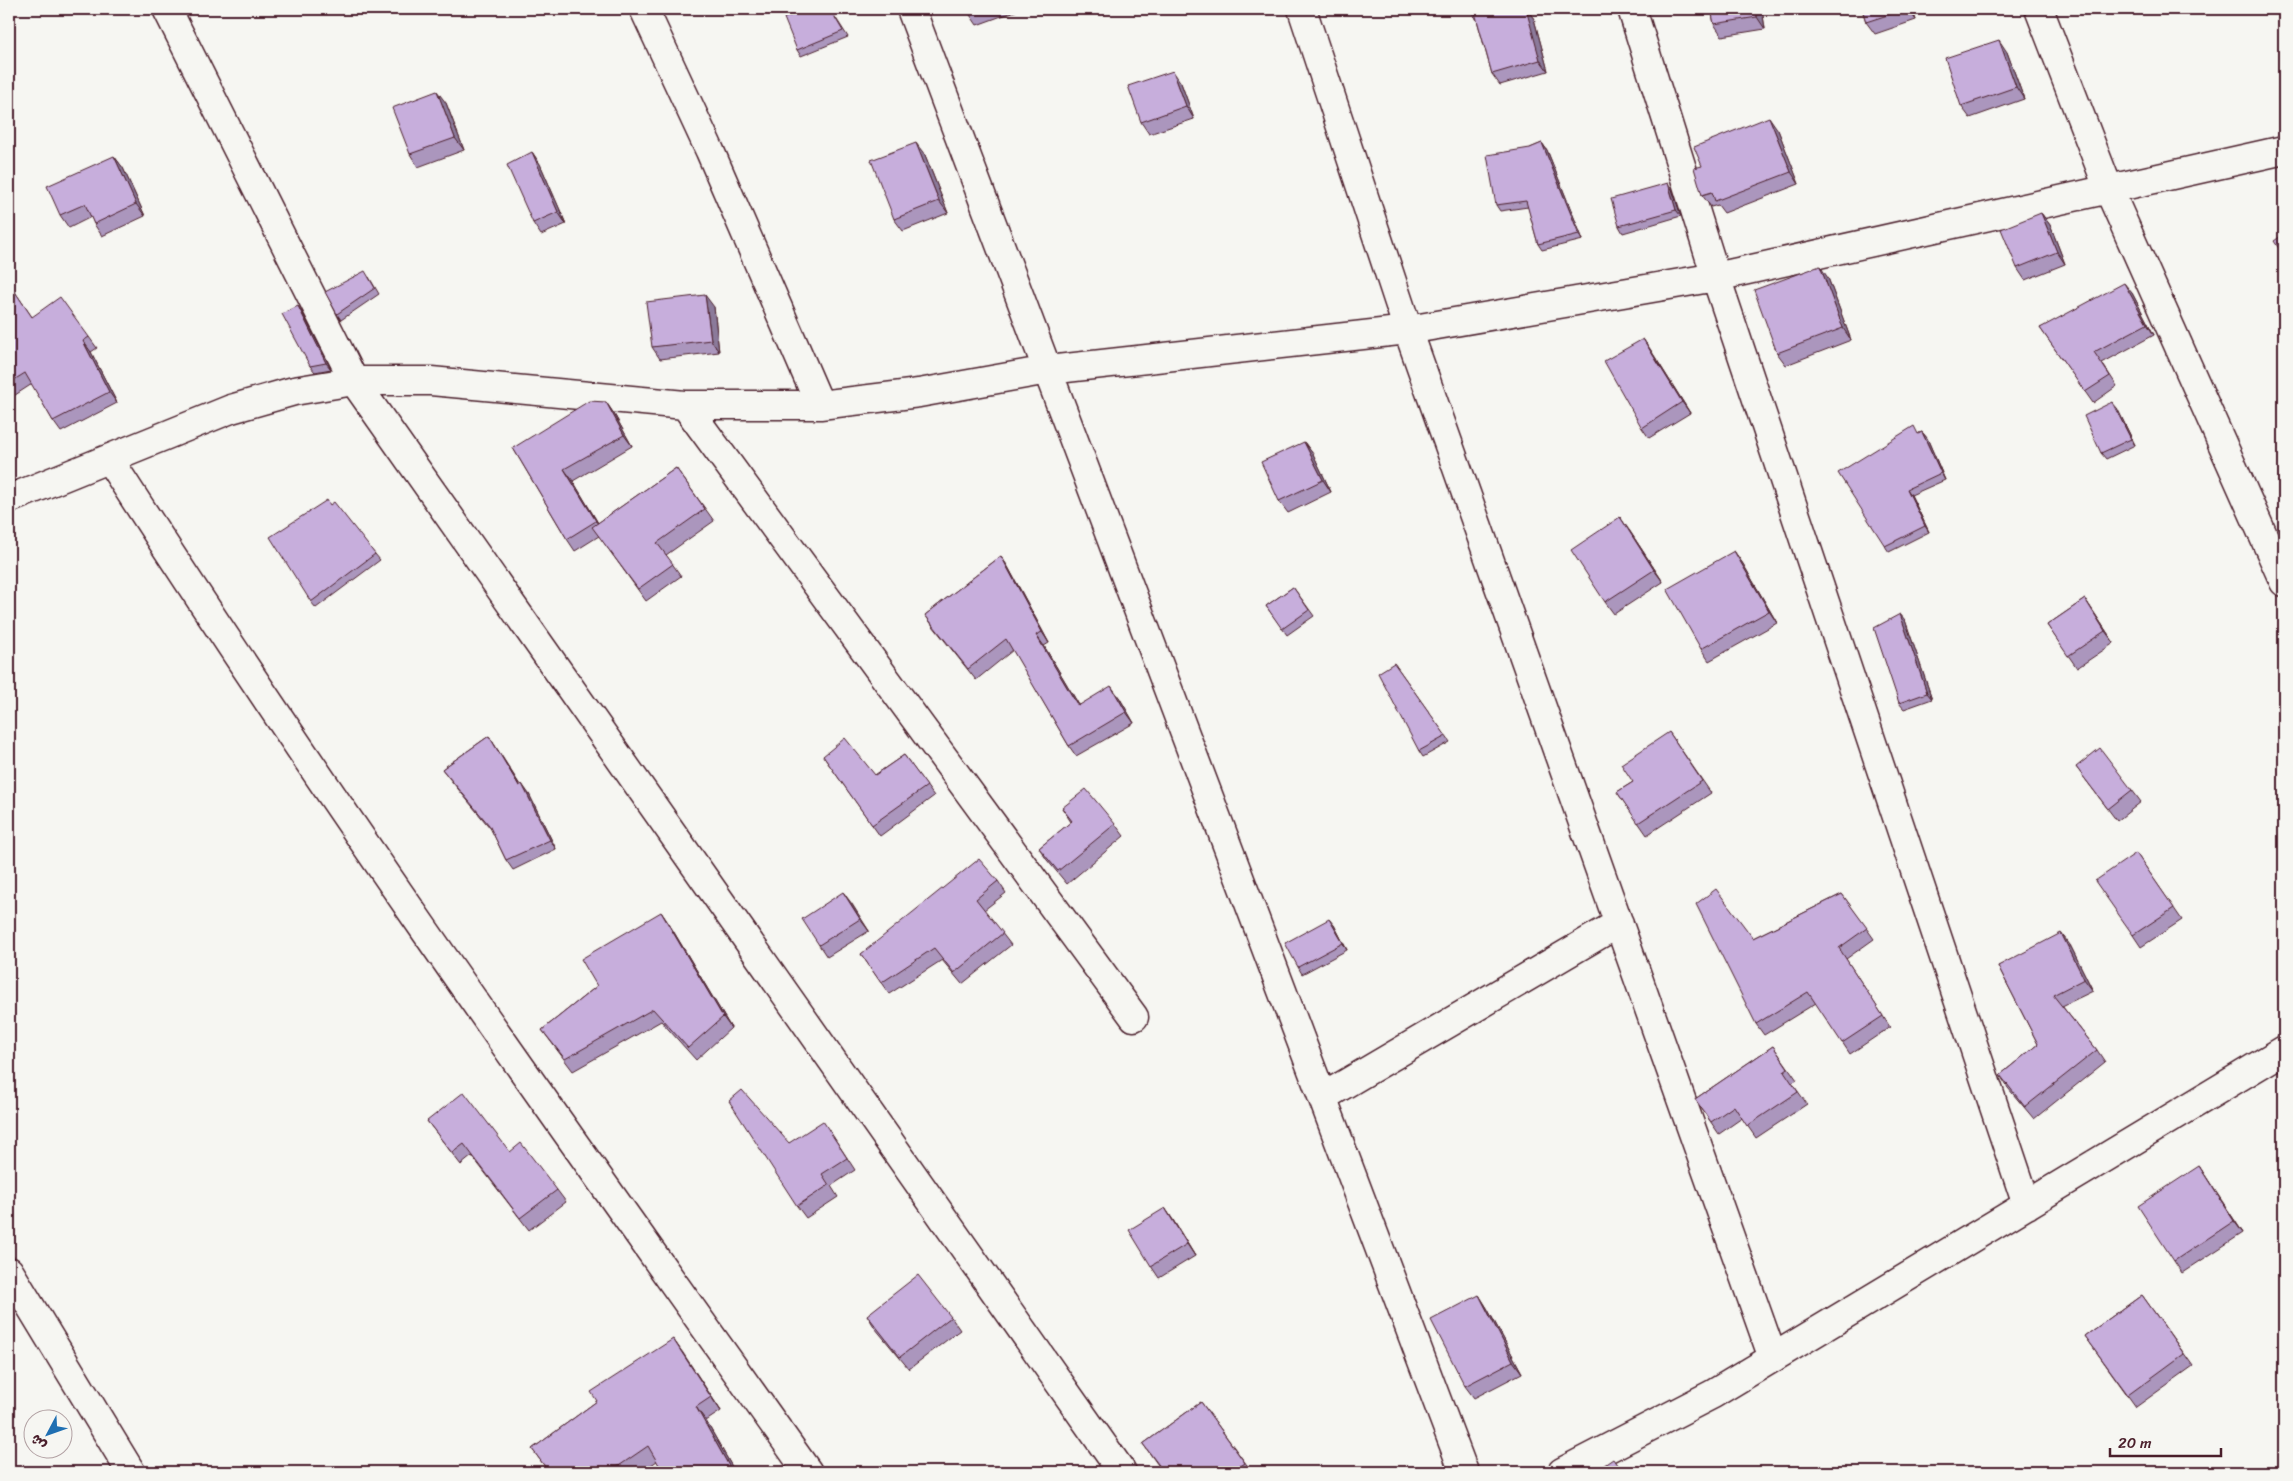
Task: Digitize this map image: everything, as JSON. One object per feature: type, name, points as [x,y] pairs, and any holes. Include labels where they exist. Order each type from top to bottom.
[{"type":"street","points":[[167,9],[354,381],[1122,1472]]},
{"type":"street","points":[[644,9],[710,151],[820,405]]},
{"type":"street","points":[[911,9],[1464,1472]]},
{"type":"street","points":[[1302,9],[1408,330],[1773,1358]]},
{"type":"street","points":[[1632,9],[1716,277],[2027,1205]]},
{"type":"street","points":[[2039,9],[2109,190],[2284,582]]},
{"type":"street","points":[[9,499],[231,409],[294,391],[354,381],[432,381],[685,405],[820,405],[919,393],[1048,370],[1408,330],[1716,277],[2284,150]]},
{"type":"street","points":[[685,405],[1134,1016]]},
{"type":"street","points":[[108,458],[200,601],[360,836],[555,1116],[808,1472]]},
{"type":"street","points":[[1323,1097],[1619,923]]},
{"type":"street","points":[[1562,1472],[1713,1394],[2284,1050]]},
{"type":"street","points":[[9,1272],[131,1472]]},
{"type":"building","points":[[809,9],[830,9],[843,31],[797,50],[784,18]]},
{"type":"building","points":[[1474,9],[1526,9],[1540,60],[1492,74]]},
{"type":"building","points":[[1711,9],[1756,9],[1757,17],[1714,24]]},
{"type":"building","points":[[1862,9],[1906,9],[1866,22]]},
{"type":"building","points":[[1999,40],[2016,87],[1961,106],[1945,58]]},
{"type":"building","points":[[1173,71],[1186,106],[1141,122],[1128,86]]},
{"type":"building","points":[[437,91],[455,138],[410,154],[392,108]]},
{"type":"building","points":[[1769,117],[1791,172],[1715,201],[1712,192],[1702,195],[1694,168],[1702,166],[1694,147]]},
{"type":"building","points":[[916,143],[939,201],[894,219],[871,160]]},
{"type":"building","points":[[1542,143],[1579,234],[1538,244],[1526,201],[1496,205],[1487,155],[1530,148]]},
{"type":"building","points":[[532,152],[558,212],[533,223],[507,165]]},
{"type":"building","points":[[114,156],[136,204],[94,224],[85,204],[60,215],[47,186]]},
{"type":"building","points":[[1668,183],[1676,210],[1619,226],[1611,199]]},
{"type":"building","points":[[2041,213],[2057,252],[2017,268],[2001,229]]},
{"type":"building","points":[[2284,234],[2284,256],[2274,241]]},
{"type":"building","points":[[1820,266],[1843,328],[1777,353],[1754,290]]},
{"type":"building","points":[[365,271],[375,288],[337,314],[325,292]]},
{"type":"building","points":[[9,283],[32,317],[60,297],[89,337],[83,341],[109,392],[53,421],[25,373],[9,383]]},
{"type":"building","points":[[2124,283],[2147,324],[2094,352],[2110,376],[2085,392],[2040,328]]},
{"type":"building","points":[[705,295],[711,340],[652,347],[646,302]]},
{"type":"building","points":[[298,306],[326,363],[310,366],[282,314]]},
{"type":"building","points":[[1643,339],[1682,402],[1642,428],[1604,361]]},
{"type":"building","points":[[589,401],[606,402],[624,435],[564,469],[596,521],[567,539],[513,448]]},
{"type":"building","points":[[2112,402],[2131,439],[2101,453],[2084,416]]},
{"type":"building","points":[[1914,426],[1918,434],[1922,432],[1941,473],[1907,489],[1925,526],[1885,546],[1838,473]]},
{"type":"building","points":[[1304,442],[1323,480],[1279,501],[1261,462]]},
{"type":"building","points":[[676,468],[705,509],[657,543],[673,564],[638,589],[592,527]]},
{"type":"building","points":[[327,500],[330,505],[334,502],[375,554],[311,602],[270,537]]},
{"type":"building","points":[[1620,517],[1654,570],[1605,602],[1571,550]]},
{"type":"building","points":[[1734,551],[1769,611],[1701,649],[1667,589]]},
{"type":"building","points":[[1001,556],[1042,632],[1036,635],[1078,706],[1111,686],[1126,712],[1069,746],[1006,639],[968,669],[925,615]]},
{"type":"building","points":[[1293,587],[1309,610],[1282,629],[1266,606]]},
{"type":"building","points":[[2085,599],[2105,631],[2068,656],[2047,625]]},
{"type":"building","points":[[1900,614],[1927,693],[1899,703],[1874,628]]},
{"type":"building","points":[[1394,663],[1446,736],[1419,751],[1378,673]]},
{"type":"building","points":[[1669,732],[1702,781],[1638,823],[1617,792],[1633,782],[1621,764]]},
{"type":"building","points":[[489,736],[519,786],[522,784],[550,840],[506,860],[489,825],[442,769]]},
{"type":"building","points":[[845,738],[875,775],[904,755],[927,786],[872,825],[823,756]]},
{"type":"building","points":[[2100,748],[2132,790],[2108,809],[2076,767]]},
{"type":"building","points":[[1086,789],[1115,824],[1058,871],[1039,848],[1072,821],[1062,808]]},
{"type":"building","points":[[2136,853],[2174,908],[2133,935],[2095,881]]},
{"type":"building","points":[[979,859],[998,881],[976,899],[1003,933],[954,973],[934,948],[881,983],[861,954]]},
{"type":"building","points":[[1716,889],[1753,938],[1842,894],[1867,928],[1839,948],[1883,1016],[1842,1043],[1808,992],[1756,1024],[1696,904]]},
{"type":"building","points":[[843,892],[860,919],[819,945],[802,919]]},
{"type":"building","points":[[661,912],[723,1017],[688,1048],[653,1009],[565,1059],[542,1030],[597,986],[581,959]]},
{"type":"building","points":[[1329,919],[1343,943],[1298,967],[1285,943]]},
{"type":"building","points":[[2061,933],[2084,979],[2053,995],[2097,1050],[2025,1107],[2000,1075],[2038,1044],[1998,966]]},
{"type":"building","points":[[1773,1046],[1788,1068],[1784,1071],[1798,1092],[1747,1126],[1734,1106],[1711,1122],[1695,1099]]},
{"type":"building","points":[[742,1090],[789,1143],[823,1121],[847,1158],[822,1174],[829,1185],[797,1206],[729,1101]]},
{"type":"building","points":[[464,1092],[510,1152],[521,1143],[557,1190],[520,1218],[464,1144],[452,1153],[427,1121]]},
{"type":"building","points":[[2199,1166],[2234,1221],[2174,1261],[2138,1206]]},
{"type":"building","points":[[1165,1208],[1187,1244],[1151,1266],[1129,1230]]},
{"type":"building","points":[[918,1275],[951,1317],[900,1357],[867,1315]]},
{"type":"building","points":[[1479,1295],[1513,1361],[1465,1386],[1431,1320]]},
{"type":"building","points":[[2142,1295],[2184,1354],[2128,1395],[2085,1336]]},
{"type":"building","points":[[673,1339],[711,1397],[696,1407],[729,1466],[717,1472],[663,1472],[648,1446],[610,1472],[549,1472],[532,1449],[597,1401],[591,1392]]},
{"type":"building","points":[[1201,1402],[1245,1463],[1232,1472],[1164,1472],[1143,1444]]},
{"type":"building","points":[[1613,1459],[1622,1472],[1594,1472]]},
{"type":"railway","points":[[2270,1472],[2284,1462]]}]
